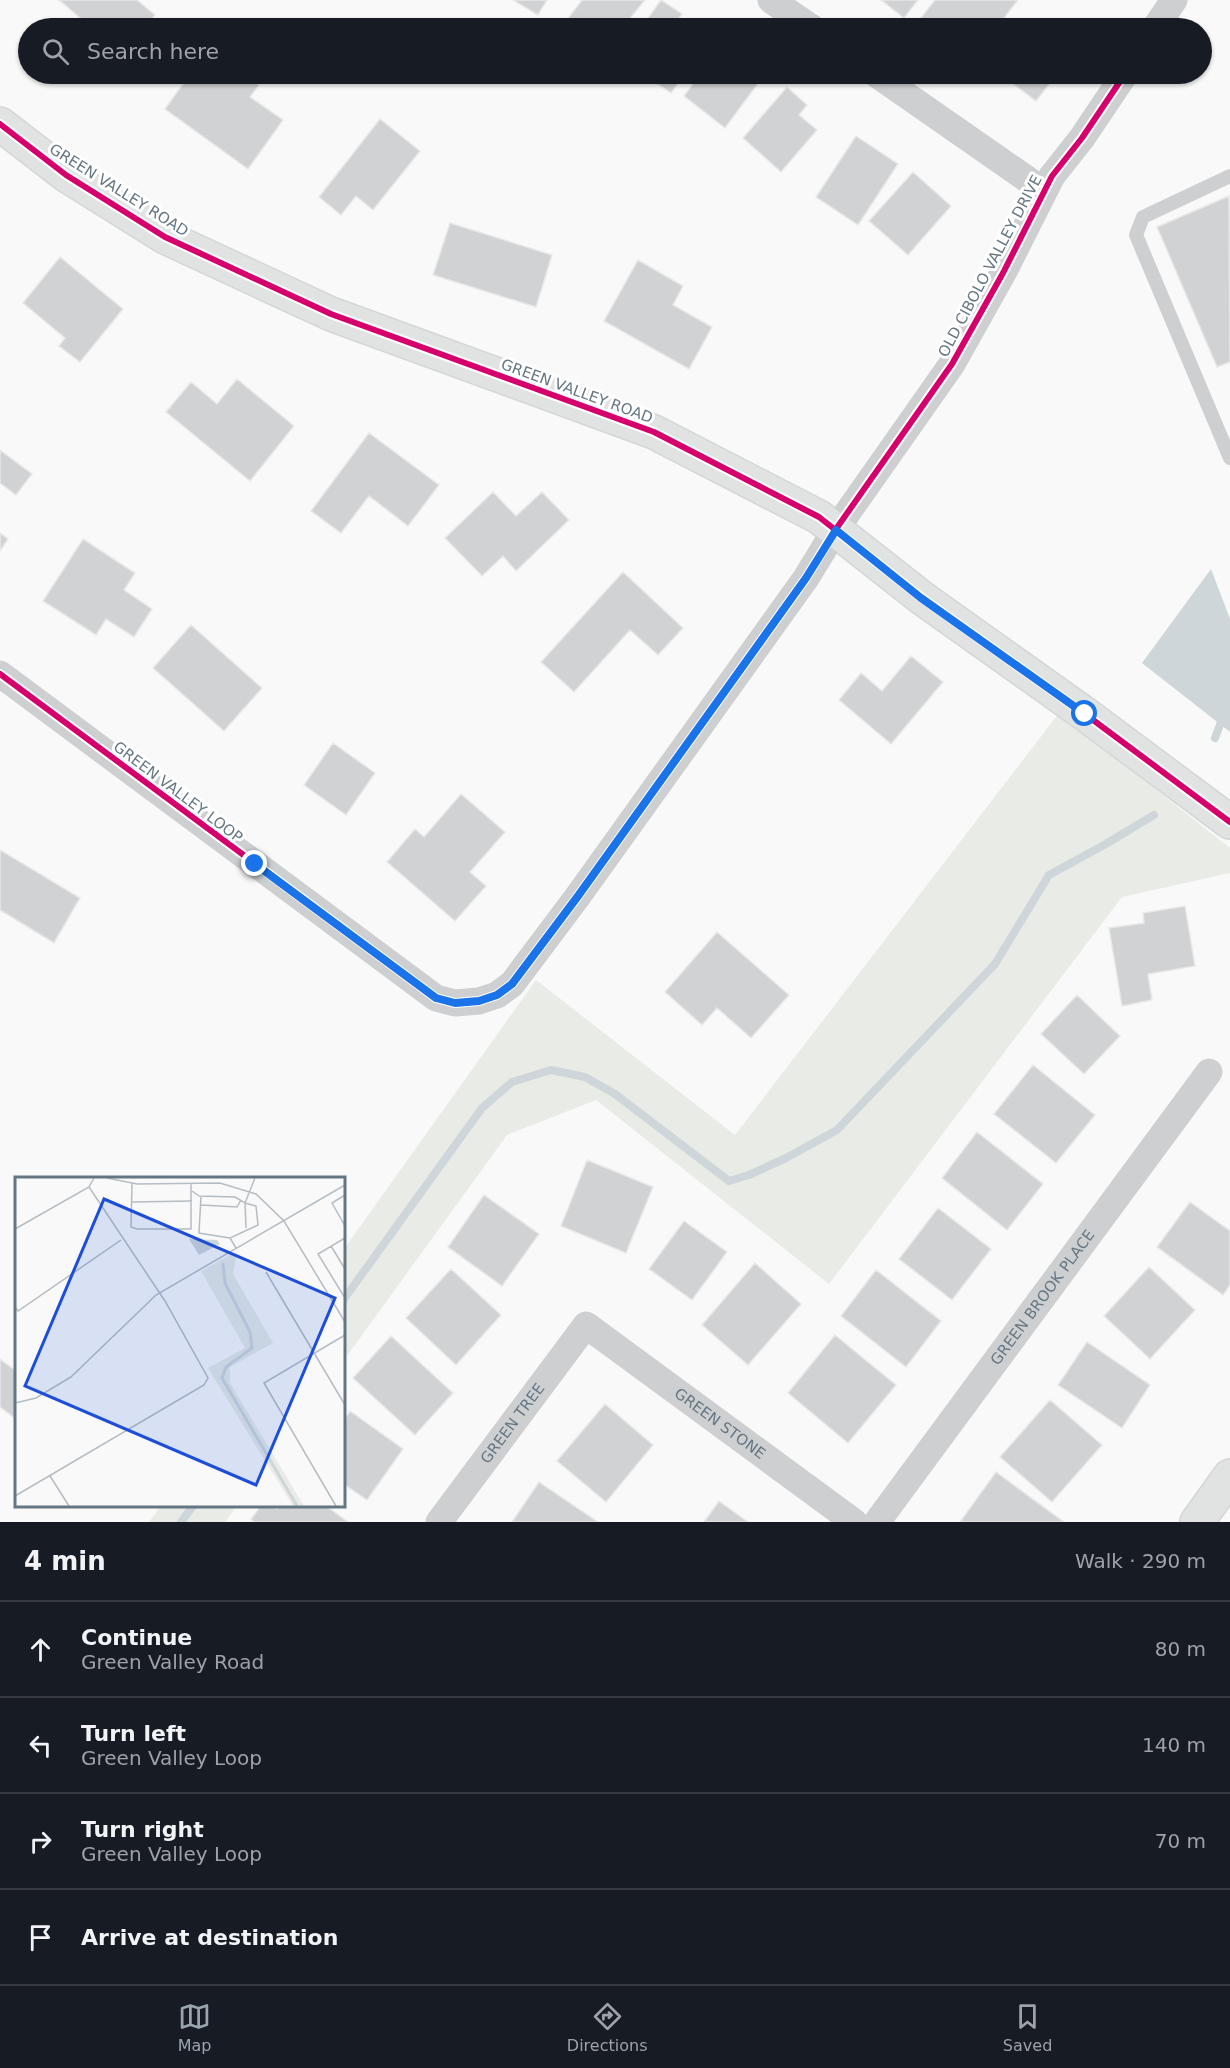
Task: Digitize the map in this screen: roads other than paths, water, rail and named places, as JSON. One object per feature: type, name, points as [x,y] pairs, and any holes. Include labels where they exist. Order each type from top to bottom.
[{"type":"street","points":[[771,0],[797,18]]},
{"type":"street","points":[[1162,18],[1174,0]]},
{"type":"street","points":[[890,84],[1044,191]]},
{"type":"street","name":"OLD CIBOLO VALLEY DRIVE","points":[[836,530],[952,364],[1003,273],[1052,176],[1082,138],[1118,84]]},
{"type":"street","name":"GREEN VALLEY ROAD","points":[[0,124],[66,175],[165,237],[331,314],[654,432],[819,517],[921,598],[1085,714],[1230,822]]},
{"type":"street","name":"GREEN VALLEY LOOP","points":[[0,675],[436,998],[455,1003],[479,1001],[497,995],[512,984],[543,944],[806,578],[836,530]]},
{"type":"street","name":"GREEN BROOK PLACE","points":[[877,1522],[1209,1072]]},
{"type":"street","name":"GREEN TREE","points":[[439,1522],[586,1325]]},
{"type":"street","name":"GREEN STONE","points":[[586,1325],[854,1522]]},
{"type":"street","points":[[1197,1522],[1230,1476]]},
{"type":"lane","points":[[1230,176],[1143,217],[1136,235],[1230,458]]},
{"type":"waterway","points":[[1215,738],[1230,698]]},
{"type":"waterway","points":[[345,1298],[482,1108],[512,1082],[551,1070],[585,1077],[615,1094],[729,1181],[749,1175],[786,1158],[837,1130],[995,964],[1049,875],[1154,815]]},
{"type":"waterway","points":[[181,1522],[192,1507]]}]
